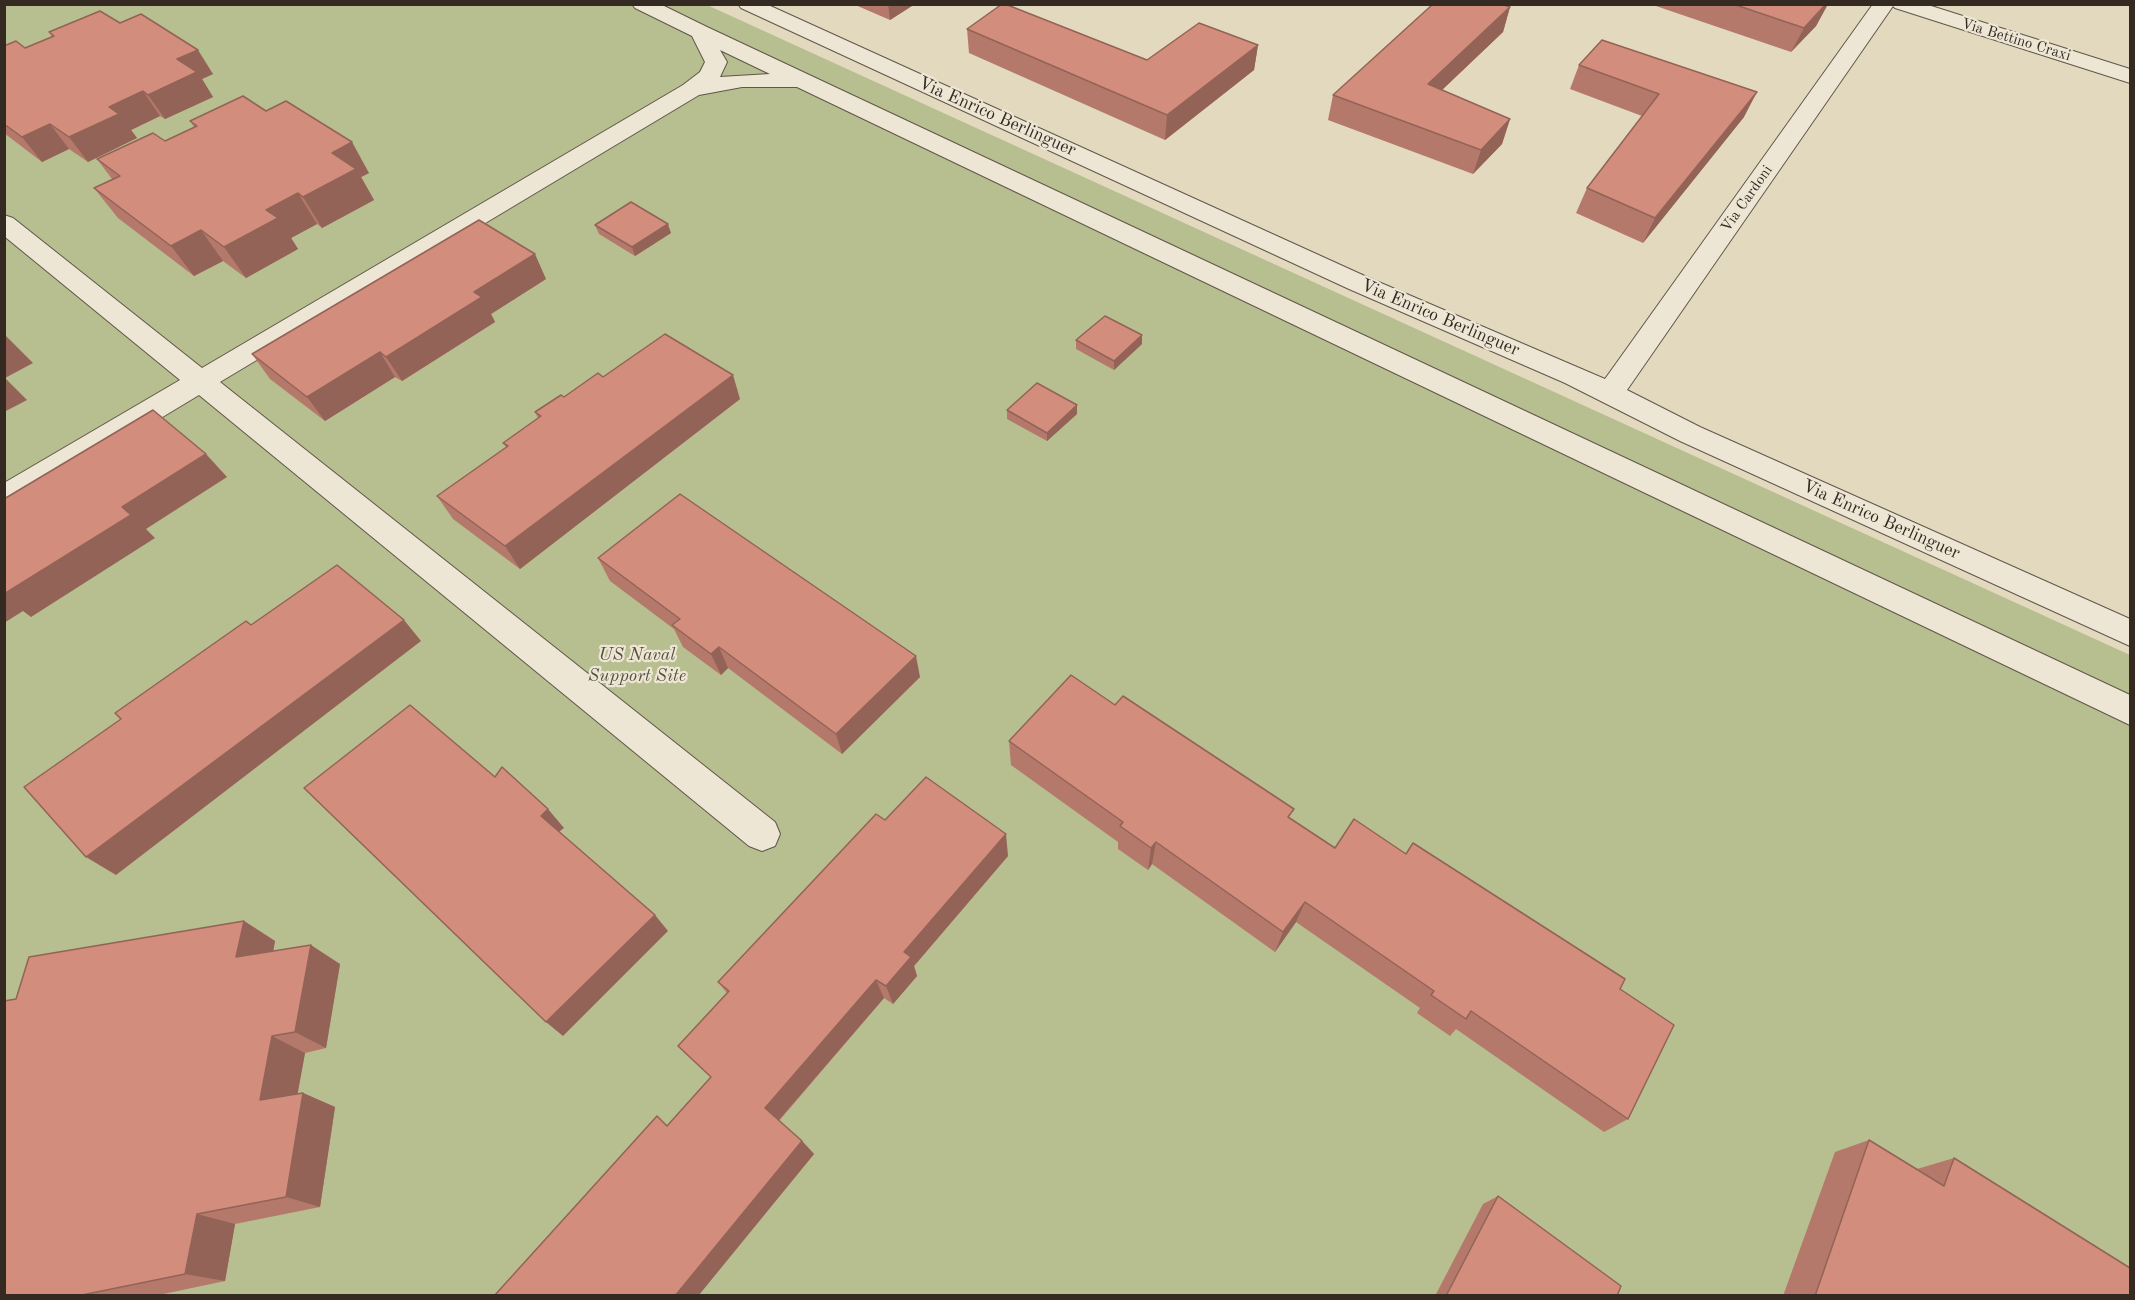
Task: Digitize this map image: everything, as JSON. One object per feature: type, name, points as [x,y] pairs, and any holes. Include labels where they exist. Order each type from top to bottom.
[{"type":"street","points":[[642,4],[2130,711]]},
{"type":"street","name":"Via Enrico Berlinguer","points":[[748,4],[1358,283],[1610,394],[1690,434],[2130,633]]},
{"type":"street","name":"Via Cardoni","points":[[1610,394],[1884,4]]},
{"type":"street","name":"Via Bettino Craxi","points":[[1902,4],[2130,76]]},
{"type":"street","points":[[4,498],[691,90],[709,76],[716,62],[700,31]]},
{"type":"street","points":[[691,90],[733,80],[807,82]]},
{"type":"street","points":[[4,223],[762,834]]},
{"type":"green space","name":"US Naval Support Site","points":[[5,5],[707,5],[2130,655],[2130,1295],[5,1296]]},
{"type":"building","points":[[1002,4],[1147,60],[1199,23],[1258,45],[1167,115],[967,29]]},
{"type":"building","points":[[1433,4],[1501,4],[1510,7],[1428,84],[1510,119],[1481,150],[1333,95]]},
{"type":"building","points":[[1733,4],[1826,4],[1804,28]]},
{"type":"building","points":[[100,11],[120,23],[141,14],[198,50],[177,59],[197,72],[148,95],[143,91],[109,107],[119,114],[69,137],[50,124],[22,137],[4,124],[4,46],[16,41],[25,48],[54,36],[49,32]]},
{"type":"building","points":[[1602,40],[1757,92],[1655,218],[1587,188],[1659,94],[1579,65]]},
{"type":"building","points":[[243,96],[266,111],[286,101],[352,142],[332,153],[356,169],[303,197],[298,193],[266,210],[278,218],[224,247],[201,230],[171,246],[94,188],[120,176],[97,159],[153,133],[165,141],[197,126],[190,121]]},
{"type":"building","points":[[631,202],[668,224],[632,247],[595,225]]},
{"type":"building","points":[[479,220],[535,254],[474,292],[482,297],[386,357],[380,352],[307,397],[252,354]]},
{"type":"building","points":[[1105,316],[1142,335],[1114,361],[1076,340]]},
{"type":"building","points":[[665,334],[733,375],[505,546],[437,496],[508,446],[503,443],[541,416],[535,412],[561,395],[564,397],[598,373],[603,377]]},
{"type":"building","points":[[1037,383],[1077,405],[1047,433],[1007,410]]},
{"type":"building","points":[[153,410],[206,454],[122,507],[131,515],[4,594],[4,499]]},
{"type":"building","points":[[680,494],[916,656],[836,734],[719,647],[711,654],[672,625],[680,619],[598,558]]},
{"type":"building","points":[[337,565],[404,620],[86,857],[24,787],[121,719],[115,713],[246,621],[251,625]]},
{"type":"building","points":[[1071,675],[1115,705],[1123,696],[1294,809],[1288,817],[1335,848],[1354,819],[1406,854],[1413,843],[1625,979],[1620,989],[1674,1025],[1628,1119],[1471,1011],[1466,1019],[1431,995],[1434,991],[1305,902],[1283,932],[1156,842],[1151,848],[1120,826],[1123,822],[1009,741]]},
{"type":"building","points":[[410,705],[495,777],[502,767],[548,809],[541,816],[655,915],[546,1022],[304,788]]},
{"type":"building","points":[[926,777],[1006,834],[904,952],[911,957],[886,986],[876,980],[765,1108],[802,1141],[675,1296],[494,1296],[657,1116],[667,1126],[711,1077],[678,1046],[729,991],[718,982],[876,814],[885,820]]},
{"type":"building","points":[[244,921],[236,957],[311,945],[295,1032],[272,1036],[260,1100],[303,1093],[286,1197],[197,1214],[185,1274],[77,1296],[4,1296],[4,1001],[16,999],[29,957]]},
{"type":"building","points":[[1869,1140],[1944,1186],[1954,1158],[2130,1268],[2130,1296],[1815,1296]]},
{"type":"building","points":[[1498,1196],[1621,1286],[1617,1296],[1446,1296]]}]
